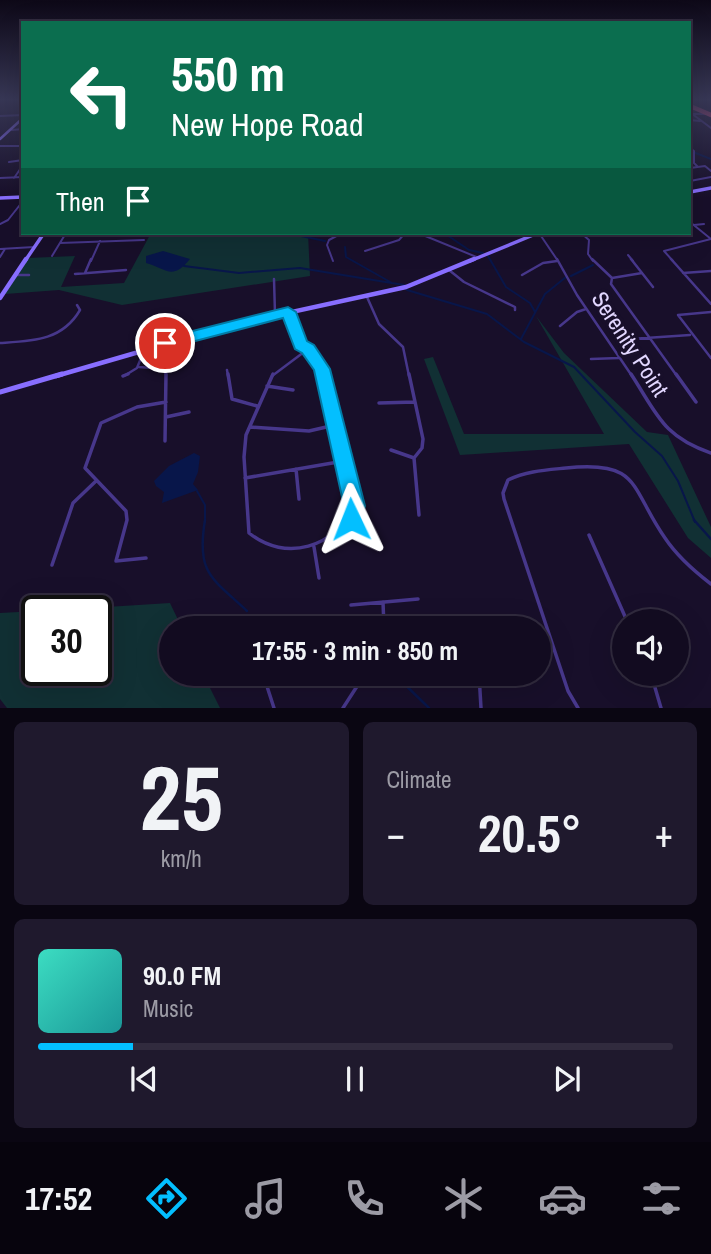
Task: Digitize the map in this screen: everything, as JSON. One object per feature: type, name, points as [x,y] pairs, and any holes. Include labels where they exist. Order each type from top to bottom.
[{"type":"street","points":[[0,146],[21,146]]},
{"type":"street","points":[[691,149],[698,167]]},
{"type":"street","points":[[9,162],[21,160]]},
{"type":"street","points":[[695,161],[711,171]]},
{"type":"street","points":[[691,168],[703,166]]},
{"type":"street","points":[[14,178],[21,168]]},
{"type":"street","points":[[0,178],[21,177]]},
{"type":"street","points":[[691,181],[711,177]]},
{"type":"street","points":[[691,191],[711,188]]},
{"type":"street","points":[[0,198],[21,199]]},
{"type":"street","points":[[0,224],[8,220],[21,202]]},
{"type":"street","points":[[693,225],[704,224]]},
{"type":"street","points":[[693,225],[711,239]]},
{"type":"street","points":[[0,298],[41,235]]},
{"type":"street","points":[[52,256],[65,235]]},
{"type":"street","points":[[333,261],[327,245],[329,240],[338,235]]},
{"type":"street","points":[[365,251],[399,240],[403,235]]},
{"type":"street","points":[[423,235],[479,258]]},
{"type":"street","points":[[0,392],[142,350],[275,315],[406,287],[533,235]]},
{"type":"street","name":"Serenity Point","points":[[540,235],[667,430],[690,446],[711,453]]},
{"type":"street","points":[[583,235],[589,240],[588,254],[599,268],[612,278],[613,288],[696,402]]},
{"type":"street","points":[[710,302],[664,251],[711,239]]},
{"type":"street","points":[[60,243],[144,240]]},
{"type":"street","points":[[84,274],[100,241]]},
{"type":"street","points":[[0,249],[34,247]]},
{"type":"street","points":[[0,257],[5,249]]},
{"type":"street","points":[[628,256],[653,288]]},
{"type":"street","points":[[522,275],[543,263],[558,261]]},
{"type":"street","points":[[75,274],[126,270]]},
{"type":"street","points":[[449,270],[464,282],[515,307],[515,310]]},
{"type":"street","points":[[682,273],[711,271]]},
{"type":"street","points":[[612,278],[642,273]]},
{"type":"street","points":[[16,275],[29,275]]},
{"type":"street","points":[[274,279],[275,315]]},
{"type":"street","points":[[367,297],[379,324],[403,347],[423,439],[422,448],[414,458],[419,515]]},
{"type":"street","points":[[0,342],[34,343],[47,338],[71,324],[80,310],[77,305]]},
{"type":"street","points":[[561,326],[577,312],[586,309]]},
{"type":"street","points":[[288,312],[300,345],[308,349],[321,369],[355,506],[351,519],[330,538],[313,545],[282,549],[264,545],[248,533],[246,435],[272,374],[308,349]]},
{"type":"street","points":[[711,312],[678,315],[711,358]]},
{"type":"street","points":[[631,338],[692,335]]},
{"type":"street","points":[[139,367],[142,350]]},
{"type":"street","points":[[591,359],[620,358]]},
{"type":"street","points":[[123,376],[139,367],[153,368],[187,361]]},
{"type":"street","points":[[165,365],[165,440]]},
{"type":"street","points":[[227,370],[232,398],[257,406]]},
{"type":"street","points":[[267,386],[293,390]]},
{"type":"street","points":[[146,558],[116,561],[127,520],[126,511],[85,468],[101,423],[137,407],[166,402]]},
{"type":"street","points":[[379,403],[415,402]]},
{"type":"street","points":[[166,417],[189,412]]},
{"type":"street","points":[[250,427],[309,431],[335,425]]},
{"type":"street","points":[[391,450],[414,458]]},
{"type":"street","points":[[245,478],[344,461]]},
{"type":"street","points":[[578,708],[568,691],[504,499],[503,493],[508,480],[520,474],[604,467],[619,471],[634,485],[670,546],[683,562],[711,584]]},
{"type":"street","points":[[296,469],[299,499]]},
{"type":"street","points":[[52,565],[74,503],[96,481]]},
{"type":"street","points":[[589,535],[622,609]]},
{"type":"street","points":[[313,545],[319,578]]},
{"type":"street","points":[[351,605],[418,599]]},
{"type":"street","points":[[383,602],[384,616]]},
{"type":"street","points":[[267,686],[274,708]]},
{"type":"street","points":[[343,708],[358,686]]},
{"type":"street","points":[[480,686],[481,708]]},
{"type":"street","points":[[655,686],[661,708]]},
{"type":"green space","points":[[150,235],[308,235],[310,276],[122,305],[59,290],[5,294],[28,258],[75,256],[61,287],[124,283]]},
{"type":"green space","points":[[536,316],[564,353],[647,432],[668,435],[711,527],[711,558],[688,538],[629,444],[460,455],[424,359],[433,357],[464,434],[604,434]]},
{"type":"green space","points":[[170,603],[176,616],[159,616],[159,686],[209,686],[220,708],[7,708],[0,699],[0,613],[21,612],[21,686],[112,686],[112,607]]},
{"type":"shaded area","points":[[163,251],[190,259],[174,272],[146,263],[146,256]]},
{"type":"shaded area","points":[[194,453],[200,456],[193,484],[198,490],[162,503],[164,492],[154,481],[169,466]]},
{"type":"waterway","points":[[693,152],[711,159]]},
{"type":"waterway","points":[[296,235],[325,241]]},
{"type":"waterway","points":[[447,235],[469,250],[483,253]]},
{"type":"waterway","points":[[345,247],[346,257],[392,283]]},
{"type":"waterway","points":[[488,256],[506,287],[530,303],[535,312]]},
{"type":"waterway","points":[[571,276],[593,265]]},
{"type":"waterway","points":[[184,266],[239,273],[300,268],[404,285]]},
{"type":"waterway","points":[[521,339],[545,294],[566,277]]},
{"type":"waterway","points":[[407,290],[487,314],[524,342],[574,367],[635,432],[662,456],[678,481],[694,520]]},
{"type":"waterway","points":[[197,491],[205,505],[205,520]]},
{"type":"waterway","points":[[205,520],[205,564],[216,582],[247,611]]},
{"type":"waterway","points":[[694,520],[711,539]]},
{"type":"waterway","points":[[406,686],[429,708]]},
{"type":"route","points":[[165,343],[288,312],[300,345],[308,349],[321,369],[355,506],[351,519]]}]
